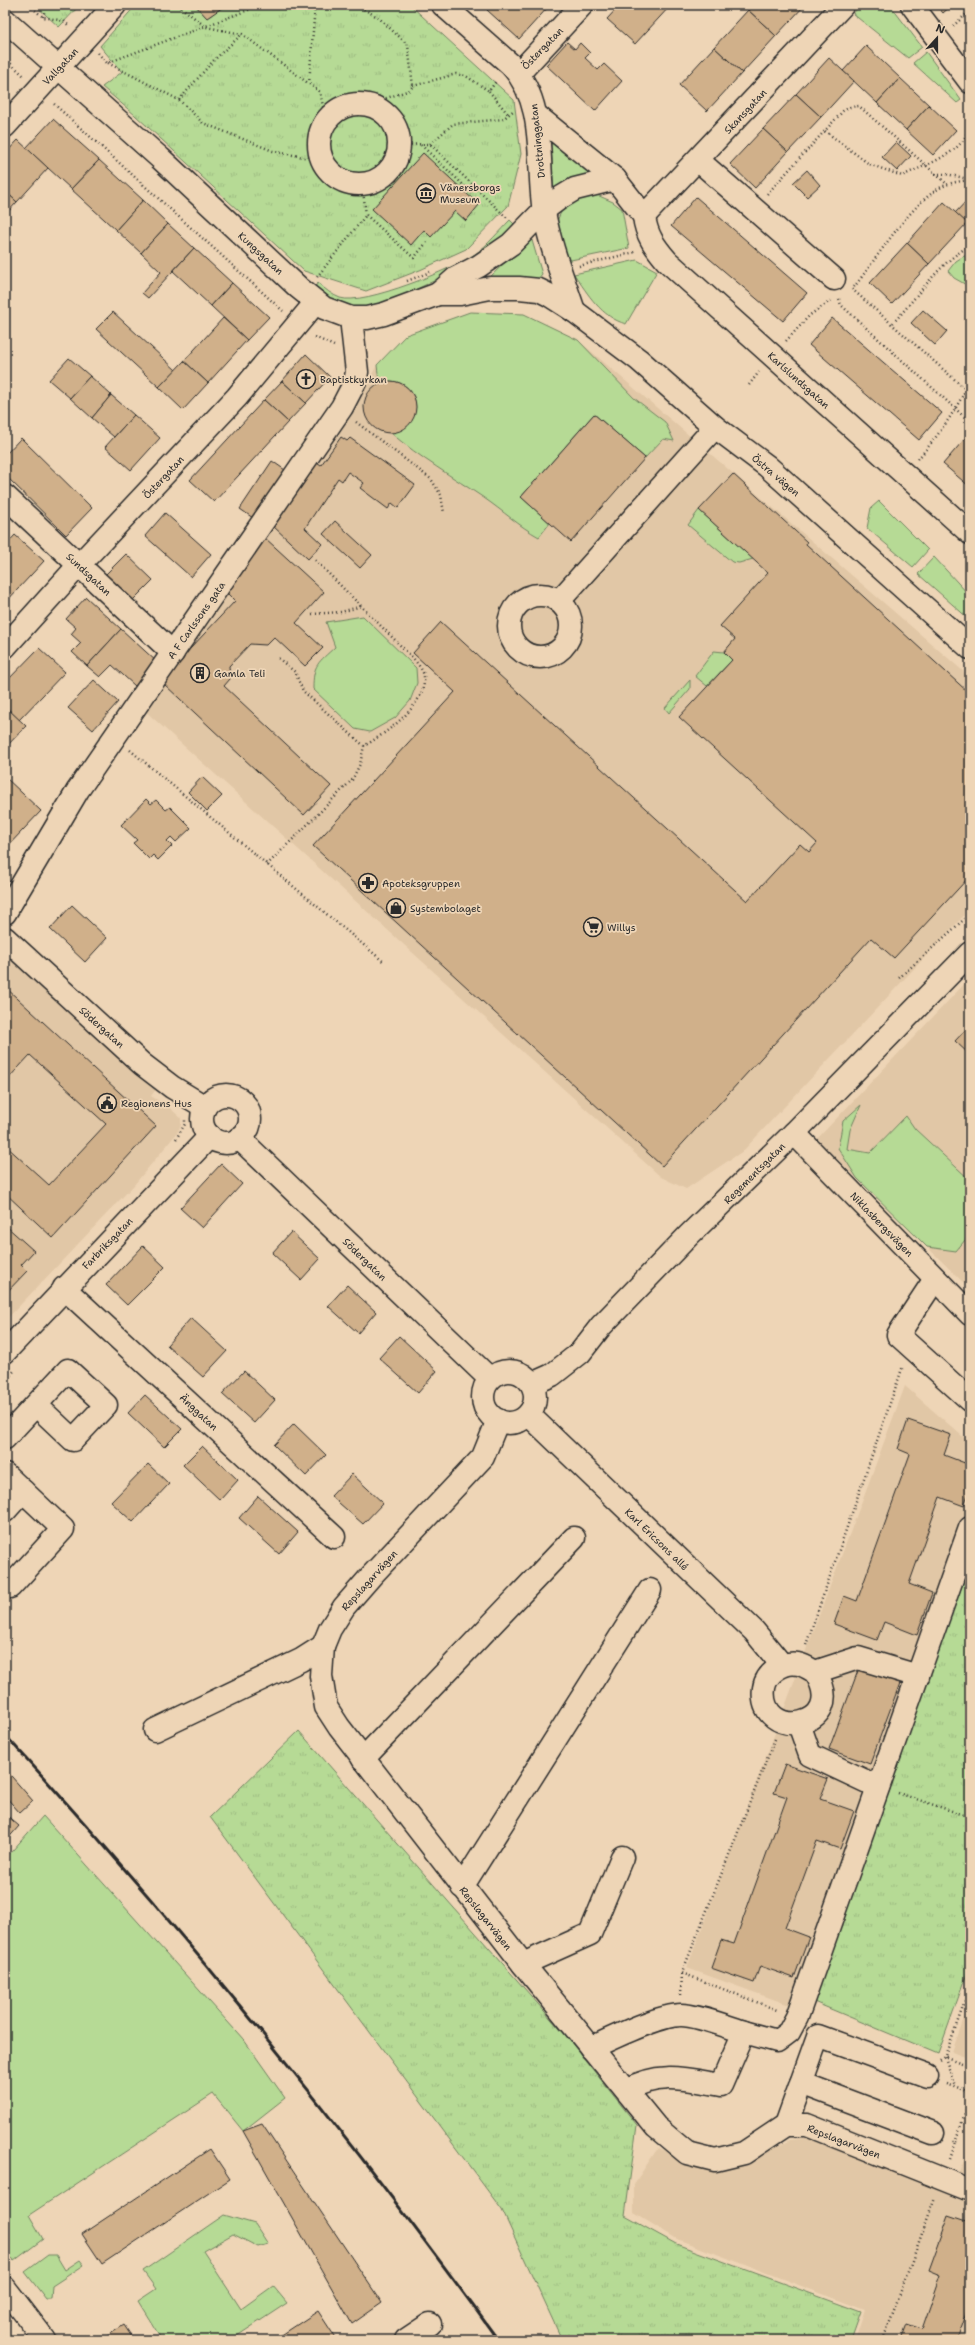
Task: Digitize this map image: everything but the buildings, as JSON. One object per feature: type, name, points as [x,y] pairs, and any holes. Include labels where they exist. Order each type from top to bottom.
[{"type":"street","name":"Vallgatan","points":[[5,126],[115,5]]},
{"type":"street","name":"Drottninggatan","points":[[443,5],[514,68],[532,98],[536,115],[544,210],[550,245],[561,271],[574,310]]},
{"type":"street","name":"Östergatan","points":[[514,68],[582,5]]},
{"type":"street","name":"Skansgatan","points":[[644,216],[698,161],[843,5]]},
{"type":"street","points":[[912,5],[970,82]]},
{"type":"street","name":"Kungsgatan","points":[[5,20],[165,163],[319,292],[324,308],[351,318],[384,314],[438,294],[460,294],[490,288],[520,288],[539,290],[574,310]]},
{"type":"street","points":[[348,105],[366,105],[384,112],[392,121],[398,133],[410,145],[397,157],[392,177],[382,177],[362,183],[342,180],[331,172],[323,161],[319,147],[326,121],[336,111],[348,105]]},
{"type":"street","points":[[536,115],[615,179],[644,216]]},
{"type":"street","points":[[698,161],[753,209],[836,288]]},
{"type":"street","points":[[438,294],[456,278],[479,266],[511,244],[544,210],[560,198],[575,189],[615,179]]},
{"type":"street","name":"Karlslundsgatan","points":[[644,216],[645,229],[654,245],[667,261],[970,533]]},
{"type":"street","name":"Östergatan","points":[[5,647],[79,565],[237,397],[298,324],[319,292]]},
{"type":"street","name":"Östra vägen","points":[[574,310],[639,360],[715,427],[773,471],[970,648]]},
{"type":"street","name":"A F Carlssons gata","points":[[5,913],[63,814],[114,736],[173,653],[342,407],[355,382],[357,372],[351,318]]},
{"type":"street","points":[[559,601],[715,427]]},
{"type":"street","name":"Sundsgatan","points":[[5,496],[173,653]]},
{"type":"street","name":"Södergatan","points":[[5,938],[142,1064],[172,1087],[205,1107]]},
{"type":"street","name":"Regementsgatan","points":[[532,1384],[552,1375],[580,1353],[601,1326],[689,1235],[794,1133],[970,953]]},
{"type":"street","points":[[222,1095],[235,1097],[242,1101],[248,1110],[250,1121],[246,1131],[239,1138],[224,1142],[210,1136],[203,1122],[205,1107],[211,1100],[222,1095]]},
{"type":"street","name":"Niklasbergsvägen","points":[[794,1133],[970,1314]]},
{"type":"street","name":"Farbriksgatan","points":[[5,1352],[64,1288],[210,1136]]},
{"type":"street","name":"Södergatan","points":[[239,1138],[490,1379]]},
{"type":"street","points":[[935,1279],[898,1335],[970,1400]]},
{"type":"street","name":"Änggatan","points":[[64,1288],[334,1537]]},
{"type":"street","points":[[512,1371],[524,1375],[532,1384],[535,1400],[529,1415],[514,1422],[498,1420],[490,1415],[484,1402],[484,1392],[490,1379],[500,1373],[512,1371]]},
{"type":"street","points":[[5,1438],[36,1405]]},
{"type":"street","name":"Karl Ericsons allé","points":[[529,1415],[754,1631],[799,1667]]},
{"type":"street","name":"Repslagarvägen","points":[[498,1420],[483,1457],[344,1607],[330,1629],[323,1646],[320,1664],[326,1707],[338,1727],[462,1887],[591,2048],[656,2127],[687,2153],[715,2160],[744,2153],[786,2125],[807,2125],[970,2190]]},
{"type":"street","points":[[5,1474],[63,1529],[10,1587],[5,1588]]},
{"type":"street","points":[[5,1511],[23,1491]]},
{"type":"street","points":[[591,2048],[649,2023],[681,2015],[720,2024],[777,2041],[789,2032],[796,2017],[970,1528]]},
{"type":"street","points":[[363,1759],[574,1538]]},
{"type":"street","points":[[462,1887],[650,1590]]},
{"type":"street","points":[[155,1730],[301,1660],[323,1646]]},
{"type":"street","points":[[799,1667],[822,1683],[824,1696],[821,1709],[812,1719],[790,1723],[770,1714],[764,1701],[764,1686],[771,1674],[799,1667],[858,1658],[918,1676]]},
{"type":"street","points":[[790,1723],[810,1756],[878,1787]]},
{"type":"street","points":[[523,1964],[590,1934],[622,1858]]},
{"type":"street","points":[[626,2090],[640,2083],[670,2077],[721,2085],[744,2032]]},
{"type":"street","points":[[786,2125],[818,2036],[927,2076]]},
{"type":"street","points":[[801,2083],[933,2133]]},
{"type":"street","points":[[5,2288],[45,2340]]},
{"type":"street","points":[[406,2340],[430,2324]]},
{"type":"path","points":[[29,5],[43,17],[64,21],[107,62],[179,100],[203,123],[273,151],[323,161]]},
{"type":"path","points":[[43,17],[46,5]]},
{"type":"path","points":[[178,5],[206,27],[242,34],[320,92],[326,121]]},
{"type":"path","points":[[107,62],[206,27],[251,9],[254,5]]},
{"type":"path","points":[[309,84],[315,5]]},
{"type":"path","points":[[357,5],[379,18],[408,45],[413,86]]},
{"type":"path","points":[[179,100],[213,61],[242,34]]},
{"type":"path","points":[[5,58],[38,90],[298,324],[324,343],[339,348],[354,345]]},
{"type":"path","points":[[489,91],[514,68]]},
{"type":"path","points":[[366,105],[410,90],[413,86],[456,74],[466,76],[489,91],[508,114]]},
{"type":"path","points":[[753,209],[843,111],[850,106],[859,106],[947,184]]},
{"type":"path","points":[[825,131],[869,164],[886,172],[902,176],[925,164],[941,158],[958,146],[967,134],[968,114],[970,112]]},
{"type":"path","points":[[410,145],[430,144],[506,217],[501,222]]},
{"type":"path","points":[[410,145],[472,194]]},
{"type":"path","points":[[935,174],[946,174],[964,178],[970,174]]},
{"type":"path","points":[[853,289],[882,246],[926,198],[947,184],[970,180]]},
{"type":"path","points":[[362,183],[366,215],[414,258],[427,242]]},
{"type":"path","points":[[279,308],[308,283],[366,215]]},
{"type":"path","points":[[561,271],[638,251],[654,245]]},
{"type":"path","points":[[893,323],[940,269],[961,250],[970,246]]},
{"type":"path","points":[[401,284],[435,270]]},
{"type":"path","points":[[308,283],[319,292]]},
{"type":"path","points":[[836,288],[853,289]]},
{"type":"path","points":[[836,288],[841,305],[970,422]]},
{"type":"path","points":[[749,385],[810,315],[836,288],[853,289],[970,393]]},
{"type":"path","points":[[904,474],[940,433],[956,409],[966,389]]},
{"type":"path","points":[[342,407],[358,424],[431,479],[441,495],[444,513]]},
{"type":"path","points":[[267,864],[352,780],[360,764],[364,746],[386,733],[409,710],[423,691],[424,675],[413,658],[315,560]]},
{"type":"path","points":[[312,614],[341,612],[362,606]]},
{"type":"path","points":[[278,658],[295,672],[303,691],[364,746]]},
{"type":"path","points":[[114,736],[384,962]]},
{"type":"path","points":[[899,978],[970,914]]},
{"type":"path","points":[[174,1141],[185,1124],[183,1113]]},
{"type":"path","points":[[799,1667],[903,1365],[915,1350]]},
{"type":"path","points":[[790,1723],[682,1973],[796,2017]]},
{"type":"path","points":[[878,1787],[970,1817]]},
{"type":"path","points":[[970,1988],[945,2056],[927,2076],[970,2093]]},
{"type":"path","points":[[945,2056],[970,2066]]},
{"type":"path","points":[[945,2056],[955,2088]]},
{"type":"path","points":[[883,2340],[970,2100]]},
{"type":"path","points":[[933,2133],[955,2142]]},
{"type":"shaded area","points":[[470,312],[524,314],[578,340],[970,677],[970,909],[743,1151],[686,1189],[661,1177],[143,709],[218,596],[349,418],[377,365],[406,335]]},
{"type":"shaded area","points":[[5,944],[161,1083],[151,1096],[171,1109],[181,1118],[181,1125],[177,1133],[134,1185],[5,1321]]},
{"type":"shaded area","points":[[970,978],[970,1287],[969,1288],[817,1139]]},
{"type":"shaded area","points":[[905,1386],[970,1443],[970,1518],[792,2006],[687,1968]]},
{"type":"shaded area","points":[[970,2001],[970,2059],[952,2052]]},
{"type":"shaded area","points":[[813,2137],[970,2198],[970,2340],[855,2340],[865,2310],[677,2239],[634,2213],[634,2184],[658,2148],[687,2161],[754,2158],[790,2140]]},
{"type":"shaded area","points":[[970,2146],[970,2181],[957,2176]]},
{"type":"green space","points":[[35,5],[80,5],[59,27]]},
{"type":"green space","points":[[136,5],[410,5],[514,100],[521,154],[508,206],[466,249],[420,270],[366,291],[304,271],[135,115],[102,87],[122,72],[100,46]]},
{"type":"green space","points":[[860,5],[890,5],[922,47],[908,58],[853,14]]},
{"type":"green space","points":[[926,52],[961,100],[957,103],[913,63]]},
{"type":"green space","points":[[551,143],[558,145],[576,157],[595,179],[554,193]]},
{"type":"green space","points":[[597,195],[613,202],[622,209],[629,248],[566,261],[556,235],[557,221],[562,210],[571,200]]},
{"type":"green space","points":[[510,220],[518,228],[479,260],[380,306],[349,307],[333,302],[314,288],[318,283],[337,297],[352,299],[388,291],[409,284],[449,268],[475,254]]},
{"type":"green space","points":[[531,237],[542,274],[538,279],[490,277]]},
{"type":"green space","points":[[964,256],[970,256],[970,287],[954,278],[948,271],[956,261]]},
{"type":"green space","points":[[637,260],[657,271],[626,324],[617,321],[602,310],[590,297],[574,274]]},
{"type":"green space","points":[[470,312],[524,314],[578,340],[634,398],[665,422],[674,441],[663,439],[645,458],[594,414],[521,497],[550,523],[539,537],[532,533],[484,498],[425,459],[391,433],[404,428],[412,420],[415,410],[415,400],[411,392],[403,385],[393,381],[379,382],[377,365],[406,335]]},
{"type":"green space","points":[[879,501],[928,550],[913,567],[867,528],[871,508]]},
{"type":"green space","points":[[699,510],[753,559],[739,563],[732,562],[688,525]]},
{"type":"green space","points":[[934,557],[970,596],[970,620],[918,574]]},
{"type":"green space","points":[[363,616],[416,668],[417,683],[410,701],[395,718],[370,732],[355,729],[313,689],[315,669],[324,657],[335,647],[326,622]]},
{"type":"green space","points":[[714,651],[724,652],[732,660],[707,686],[695,676]]},
{"type":"green space","points":[[690,680],[690,689],[669,713],[665,708]]},
{"type":"green space","points":[[861,1105],[850,1130],[847,1149],[870,1153],[906,1116],[915,1129],[970,1180],[970,1234],[956,1251],[927,1247],[857,1178],[838,1148],[843,1121]]},
{"type":"green space","points":[[970,1564],[970,1965],[938,2054],[809,2000]]},
{"type":"green space","points":[[299,1731],[566,2036],[637,2125],[625,2216],[676,2244],[861,2312],[851,2340],[562,2340],[502,2210],[210,1817]]},
{"type":"green space","points":[[43,1816],[244,2040],[285,2098],[243,2131],[213,2094],[29,2215],[43,2239],[14,2261],[5,2251],[5,1859]]},
{"type":"green space","points":[[224,2215],[255,2224],[268,2244],[258,2247],[233,2234],[203,2251],[241,2309],[273,2286],[287,2303],[231,2340],[162,2340],[138,2301],[156,2289],[143,2271]]},
{"type":"green space","points":[[48,2255],[56,2255],[65,2270],[80,2260],[84,2265],[52,2286],[51,2299],[46,2299],[25,2272]]},
{"type":"railway","points":[[5,1735],[135,1881],[260,2030],[381,2183],[498,2340]]},
{"type":"place","name":"Vänersborgs Museum","points":[[426,193]]},
{"type":"place","name":"Baptistkyrkan","points":[[306,379]]},
{"type":"place","name":"Gamla Teli","points":[[200,673]]},
{"type":"place","name":"Apoteksgruppen","points":[[368,883]]},
{"type":"place","name":"Systembolaget","points":[[396,908]]},
{"type":"place","name":"Willys","points":[[593,927]]},
{"type":"place","name":"Regionens Hus","points":[[107,1103]]}]
